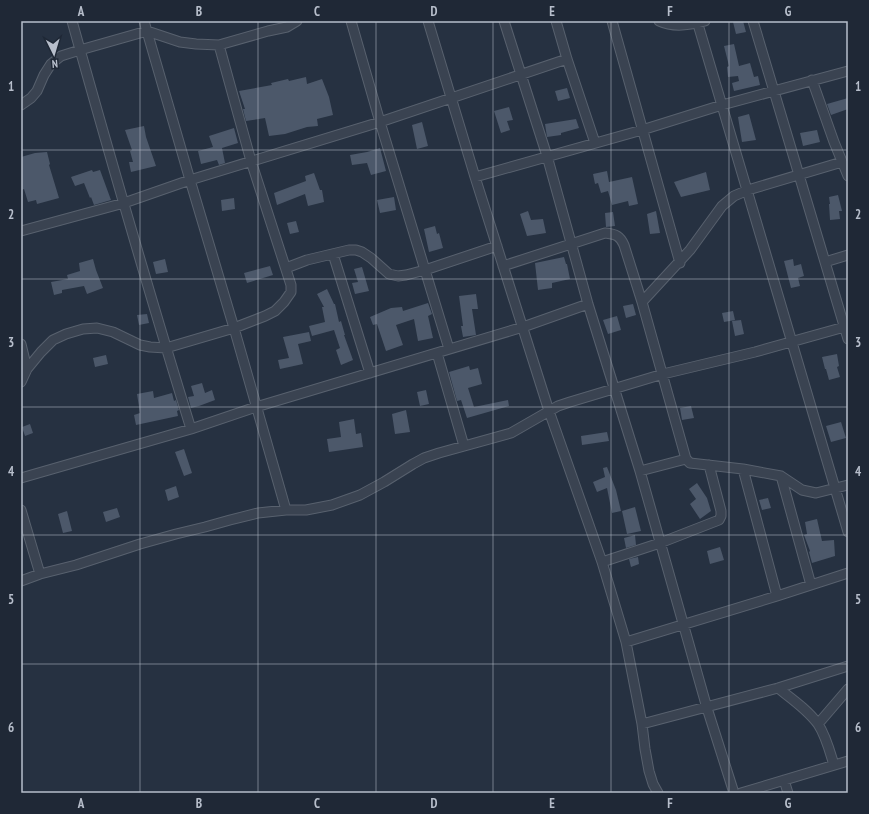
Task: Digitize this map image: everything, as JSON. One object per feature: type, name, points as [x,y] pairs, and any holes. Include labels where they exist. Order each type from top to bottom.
[{"type":"street","points":[[72,21],[124,204],[191,429]]},
{"type":"street","points":[[144,21],[286,510]]},
{"type":"street","points":[[265,21],[268,31]]},
{"type":"street","points":[[21,105],[31,98],[37,91],[44,74],[51,64],[61,56],[80,50],[147,31],[180,42],[218,44],[287,27],[297,21]]},
{"type":"street","points":[[351,21],[449,349]]},
{"type":"street","points":[[428,21],[475,177],[549,411],[602,562],[626,642],[642,724],[649,771],[653,784],[658,793]]},
{"type":"street","points":[[504,21],[547,156],[588,304],[640,472],[707,708],[734,793]]},
{"type":"street","points":[[556,21],[595,143]]},
{"type":"street","points":[[612,21],[680,263]]},
{"type":"street","points":[[659,21],[674,26],[700,22],[722,105],[848,532]]},
{"type":"street","points":[[753,21],[825,262],[846,326],[848,338]]},
{"type":"street","points":[[21,382],[27,369],[53,340],[66,334],[84,329],[97,328],[112,332],[140,345],[166,348],[234,328],[265,316],[275,311],[284,302],[290,292],[291,285],[251,161],[218,44]]},
{"type":"street","points":[[21,231],[124,204],[190,180],[380,122],[567,59]]},
{"type":"street","points":[[475,177],[642,130],[722,105],[848,71]]},
{"type":"street","points":[[812,80],[848,176]]},
{"type":"street","points":[[642,302],[680,263],[722,206],[734,196],[748,190],[842,162]]},
{"type":"street","points":[[503,266],[605,233],[612,233],[616,235],[621,239],[624,245],[642,302],[686,459],[690,463],[743,469],[781,476],[802,490],[816,493],[848,485]]},
{"type":"street","points":[[286,268],[307,260],[349,250],[362,252],[390,274],[398,276],[425,270],[497,246]]},
{"type":"street","points":[[333,254],[370,373]]},
{"type":"street","points":[[825,262],[848,255]]},
{"type":"street","points":[[21,478],[191,429],[256,407],[523,327],[588,304]]},
{"type":"street","points":[[21,581],[176,534],[258,514],[286,510],[306,510],[332,505],[360,495],[413,464],[439,453],[511,433],[558,406],[663,374],[756,352],[846,326]]},
{"type":"street","points":[[21,344],[27,369]]},
{"type":"street","points":[[437,353],[464,446]]},
{"type":"street","points":[[640,472],[686,459]]},
{"type":"street","points":[[602,562],[660,543],[719,520],[722,511],[709,465]]},
{"type":"street","points":[[743,469],[777,596]]},
{"type":"street","points":[[781,476],[811,585]]},
{"type":"street","points":[[21,510],[40,574]]},
{"type":"street","points":[[626,642],[848,573]]},
{"type":"street","points":[[642,724],[707,708],[848,666]]},
{"type":"street","points":[[778,688],[804,709],[818,724],[824,735],[834,766]]},
{"type":"street","points":[[818,724],[848,689]]},
{"type":"street","points":[[741,793],[848,761]]},
{"type":"street","points":[[784,780],[788,793]]},
{"type":"building","points":[[743,21],[746,32],[736,34],[733,22]]},
{"type":"building","points":[[734,44],[739,66],[750,63],[754,77],[758,76],[760,85],[734,91],[732,83],[739,81],[738,76],[728,77],[727,67],[729,66],[724,46]]},
{"type":"building","points":[[306,77],[307,84],[322,79],[329,97],[333,115],[317,119],[318,126],[307,127],[285,134],[269,136],[265,118],[246,121],[243,109],[245,109],[239,91],[272,85],[271,83],[288,79],[289,81]]},
{"type":"building","points":[[567,88],[570,98],[558,101],[555,91]]},
{"type":"building","points":[[848,98],[848,109],[831,115],[827,104]]},
{"type":"building","points":[[509,107],[513,120],[507,121],[510,130],[501,133],[494,111]]},
{"type":"building","points":[[749,114],[756,140],[742,142],[738,117]]},
{"type":"building","points":[[576,119],[579,128],[561,133],[561,135],[547,137],[545,124]]},
{"type":"building","points":[[422,122],[428,146],[417,149],[412,125]]},
{"type":"building","points":[[144,126],[146,137],[156,166],[131,172],[129,162],[133,162],[130,151],[132,150],[125,130]]},
{"type":"building","points":[[234,128],[238,143],[222,148],[225,163],[219,165],[217,160],[201,164],[198,151],[213,147],[209,136]]},
{"type":"building","points":[[817,130],[820,142],[803,146],[800,133]]},
{"type":"building","points":[[380,148],[386,171],[371,175],[367,163],[352,165],[350,155]]},
{"type":"building","points":[[47,152],[49,165],[59,198],[37,204],[36,200],[28,202],[24,189],[21,190],[21,157],[35,153]]},
{"type":"building","points":[[92,170],[93,172],[100,170],[111,200],[94,205],[84,183],[75,186],[71,177]]},
{"type":"building","points":[[607,171],[609,182],[632,177],[638,204],[629,206],[628,201],[612,205],[608,191],[601,193],[598,183],[595,184],[593,174]]},
{"type":"building","points":[[706,172],[710,190],[681,197],[674,182]]},
{"type":"building","points":[[314,173],[320,190],[322,190],[324,202],[308,206],[305,194],[277,205],[274,193],[306,181],[305,176]]},
{"type":"building","points":[[838,195],[842,211],[839,211],[840,219],[830,220],[829,197]]},
{"type":"building","points":[[394,197],[396,210],[380,213],[377,200]]},
{"type":"building","points":[[234,198],[235,209],[222,211],[221,200]]},
{"type":"building","points":[[528,211],[531,220],[543,219],[546,233],[527,236],[520,214]]},
{"type":"building","points":[[656,211],[660,233],[650,234],[647,214]]},
{"type":"building","points":[[613,212],[615,226],[606,227],[605,213]]},
{"type":"building","points":[[296,221],[299,232],[290,234],[287,223]]},
{"type":"building","points":[[435,226],[437,234],[439,233],[443,248],[429,252],[424,229]]},
{"type":"building","points":[[564,257],[570,279],[552,283],[552,288],[538,290],[535,263]]},
{"type":"building","points":[[93,259],[103,288],[87,294],[84,286],[62,290],[62,293],[54,295],[51,282],[68,279],[67,275],[80,271],[79,263]]},
{"type":"building","points":[[165,259],[168,272],[156,274],[153,262]]},
{"type":"building","points":[[793,259],[794,266],[801,264],[804,276],[798,278],[800,286],[791,288],[784,261]]},
{"type":"building","points":[[270,266],[273,275],[247,283],[244,273]]},
{"type":"building","points":[[362,267],[369,291],[355,294],[352,283],[358,282],[354,269]]},
{"type":"building","points":[[327,289],[335,304],[339,322],[341,321],[344,335],[353,360],[341,365],[336,350],[340,348],[334,330],[312,336],[309,326],[325,322],[322,307],[324,307],[317,294]]},
{"type":"building","points":[[476,294],[478,309],[472,309],[476,335],[463,337],[459,296]]},
{"type":"building","points":[[428,303],[432,314],[428,316],[433,338],[418,341],[414,319],[396,325],[403,345],[386,351],[377,324],[373,325],[370,317],[391,308],[402,307],[403,311]]},
{"type":"building","points":[[633,304],[636,315],[626,318],[623,306]]},
{"type":"building","points":[[733,311],[735,320],[724,322],[722,313]]},
{"type":"building","points":[[147,314],[149,323],[139,325],[137,315]]},
{"type":"building","points":[[617,316],[621,330],[608,334],[603,320]]},
{"type":"building","points":[[741,320],[744,334],[735,336],[732,321]]},
{"type":"building","points":[[309,332],[311,341],[298,344],[303,364],[280,369],[278,360],[289,358],[283,337]]},
{"type":"building","points":[[837,354],[839,366],[837,367],[840,377],[829,380],[822,357]]},
{"type":"building","points":[[106,355],[108,364],[95,367],[93,358]]},
{"type":"building","points":[[469,366],[470,370],[478,368],[482,384],[468,388],[474,407],[508,400],[509,406],[467,418],[461,400],[457,401],[449,372]]},
{"type":"building","points":[[202,383],[205,393],[212,390],[215,400],[191,408],[188,397],[194,396],[191,386]]},
{"type":"building","points":[[426,390],[429,404],[420,406],[417,392]]},
{"type":"building","points":[[153,391],[154,398],[172,393],[179,410],[177,411],[178,416],[136,425],[134,415],[140,413],[137,394]]},
{"type":"building","points":[[691,406],[694,418],[682,420],[680,408]]},
{"type":"building","points":[[406,410],[410,432],[395,434],[392,414]]},
{"type":"building","points":[[354,419],[356,434],[361,433],[363,447],[329,452],[327,439],[341,437],[339,422]]},
{"type":"building","points":[[841,422],[846,438],[831,442],[826,426]]},
{"type":"building","points":[[30,424],[33,433],[25,436],[22,427]]},
{"type":"building","points":[[607,432],[609,441],[582,445],[581,436]]},
{"type":"building","points":[[184,449],[192,473],[184,476],[175,452]]},
{"type":"building","points":[[607,467],[616,490],[621,511],[612,513],[607,488],[597,492],[593,482],[605,477],[603,468]]},
{"type":"building","points":[[697,483],[707,498],[711,511],[700,519],[690,504],[696,499],[689,489]]},
{"type":"building","points":[[176,486],[179,497],[168,501],[165,490]]},
{"type":"building","points":[[768,498],[771,508],[762,510],[759,500]]},
{"type":"building","points":[[635,507],[641,531],[627,534],[622,511]]},
{"type":"building","points":[[117,508],[120,517],[106,522],[103,512]]},
{"type":"building","points":[[67,511],[72,531],[63,533],[58,514]]},
{"type":"building","points":[[817,519],[822,541],[834,540],[835,556],[812,563],[810,551],[804,535],[807,534],[805,522]]},
{"type":"building","points":[[635,535],[636,545],[626,548],[624,538]]},
{"type":"building","points":[[720,547],[724,560],[710,564],[707,551]]},
{"type":"building","points":[[638,557],[639,564],[631,567],[629,559]]}]
